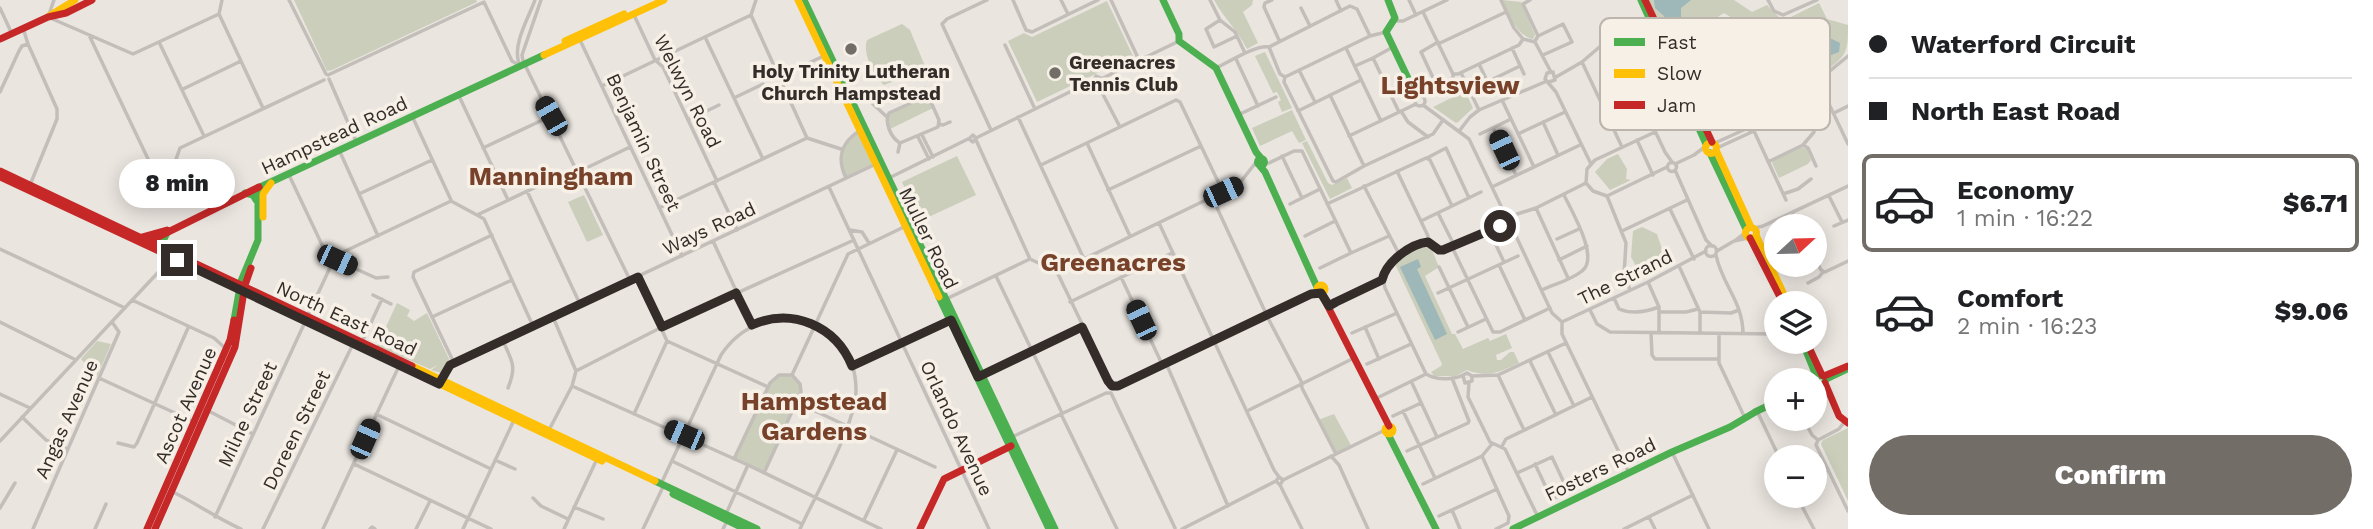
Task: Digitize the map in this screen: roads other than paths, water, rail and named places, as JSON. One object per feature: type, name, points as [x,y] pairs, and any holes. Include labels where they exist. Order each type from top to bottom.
[{"type":"main road","points":[[48,17],[75,0]]},
{"type":"main road","points":[[0,39],[92,0]]},
{"type":"main road","name":"Hampstead Road","points":[[633,12],[653,0]]},
{"type":"main road","name":"Hampstead Road","points":[[141,240],[150,241],[245,193],[664,0]]},
{"type":"main road","name":"Muller Road","points":[[798,0],[1055,529]]},
{"type":"main road","name":"Muller Road","points":[[804,0],[860,131],[878,163]]},
{"type":"main road","points":[[1163,0],[1179,34],[1179,41],[1216,68],[1321,293],[1436,529]]},
{"type":"main road","points":[[1388,0],[1395,14],[1395,21],[1385,32],[1417,101]]},
{"type":"main road","points":[[1643,0],[1649,18]]},
{"type":"main road","points":[[1643,0],[1651,18]]},
{"type":"main road","points":[[1703,130],[1711,147]]},
{"type":"main road","points":[[1703,130],[1779,291]]},
{"type":"main road","name":"North East Road","points":[[0,171],[141,240],[166,256],[243,288],[306,319]]},
{"type":"main road","name":"North East Road","points":[[0,177],[141,240]]},
{"type":"main road","points":[[243,288],[263,238],[263,194],[274,180]]},
{"type":"main road","points":[[243,288],[258,240],[257,190],[260,186]]},
{"type":"main road","points":[[245,193],[253,195],[258,204]]},
{"type":"main road","points":[[166,256],[163,241],[168,231]]},
{"type":"main road","name":"Hampstead Road","points":[[141,240],[168,231]]},
{"type":"main road","name":"North East Road","points":[[150,241],[166,256]]},
{"type":"main road","name":"North East Road","points":[[243,288],[263,301],[357,342],[598,457],[757,529]]},
{"type":"main road","name":"Ascot Avenue","points":[[204,409],[235,347],[243,312],[243,288]]},
{"type":"main road","name":"Ascot Avenue","points":[[147,529],[204,409],[226,350],[243,288]]},
{"type":"main road","points":[[243,312],[252,300],[263,301]]},
{"type":"main road","points":[[1827,378],[1848,368]]},
{"type":"main road","points":[[1827,392],[1839,415],[1847,422]]},
{"type":"main road","name":"Fosters Road","points":[[1702,439],[1764,408]]},
{"type":"main road","name":"Fosters Road","points":[[1513,529],[1757,411]]},
{"type":"main road","points":[[920,529],[941,483],[949,475],[1013,443]]},
{"type":"main road","name":"Muller Road","points":[[1013,443],[1049,529]]},
{"type":"main road","name":"Ascot Avenue","points":[[155,529],[168,489]]},
{"type":"main road","name":"North East Road","points":[[727,517],[745,529]]},
{"type":"street","points":[[54,0],[48,17],[133,54],[219,14]]},
{"type":"street","points":[[222,0],[219,14],[263,108]]},
{"type":"street","points":[[289,0],[356,142]]},
{"type":"street","points":[[535,0],[516,55],[551,116],[630,280]]},
{"type":"street","points":[[520,65],[541,0]]},
{"type":"street","points":[[756,0],[751,15],[807,138]]},
{"type":"street","points":[[988,0],[947,19],[942,24],[991,130]]},
{"type":"street","points":[[1013,0],[1026,30],[1032,32],[1098,0]]},
{"type":"street","points":[[1061,0],[1068,14]]},
{"type":"street","points":[[1111,0],[1139,60]]},
{"type":"street","points":[[1210,0],[1220,20],[1237,36],[1245,53]]},
{"type":"street","points":[[1272,0],[1265,3],[1264,7],[1279,40]]},
{"type":"street","points":[[1336,0],[1341,11]]},
{"type":"street","points":[[1409,0],[1416,15]]},
{"type":"street","points":[[1432,0],[1434,6]]},
{"type":"street","points":[[1395,21],[1403,21],[1447,0]]},
{"type":"street","points":[[1501,0],[1514,29],[1523,39],[1535,41]]},
{"type":"street","points":[[1530,0],[1523,4],[1538,36]]},
{"type":"street","points":[[1768,0],[1774,11],[1783,15],[1817,0]]},
{"type":"street","points":[[89,35],[159,182],[164,184],[168,181],[180,148],[484,1],[512,61],[520,65]]},
{"type":"street","points":[[1216,68],[1245,53],[1251,53],[1257,47],[1267,46],[1354,6],[1370,36]]},
{"type":"street","points":[[0,8],[12,34]]},
{"type":"street","points":[[1301,8],[1310,26]]},
{"type":"street","name":"Welwyn Road","points":[[633,12],[655,60],[663,67],[737,230]]},
{"type":"street","points":[[1423,12],[1453,76]]},
{"type":"street","points":[[1506,12],[1422,50],[1435,82],[1439,85],[1519,45],[1523,39]]},
{"type":"street","points":[[602,86],[751,15]]},
{"type":"street","points":[[1220,20],[1218,24],[1206,29],[1214,47],[1237,36]]},
{"type":"street","points":[[1535,41],[1538,36],[1563,24],[1572,42],[1544,58]]},
{"type":"street","points":[[23,28],[57,109],[57,119],[30,185]]},
{"type":"street","points":[[1285,77],[1370,36],[1385,32]]},
{"type":"street","name":"Benjamin Street","points":[[579,37],[682,256]]},
{"type":"street","points":[[705,37],[763,159]]},
{"type":"street","points":[[886,179],[1179,41]]},
{"type":"street","points":[[1535,41],[1580,145],[1591,163]]},
{"type":"street","points":[[159,42],[204,136]]},
{"type":"street","points":[[0,92],[22,46],[28,44]]},
{"type":"street","points":[[1005,45],[1035,109]]},
{"type":"street","points":[[1267,46],[1280,74],[1285,77]]},
{"type":"street","points":[[1460,131],[1479,110],[1581,62],[1600,46]]},
{"type":"street","points":[[1355,66],[1393,47]]},
{"type":"street","points":[[1346,48],[1381,121]]},
{"type":"street","points":[[1512,48],[1524,75]]},
{"type":"street","points":[[780,76],[827,55]]},
{"type":"street","points":[[1830,72],[1848,57]]},
{"type":"street","points":[[1373,58],[1400,112],[1408,122],[1428,136]]},
{"type":"street","points":[[1236,59],[1258,106]]},
{"type":"street","points":[[182,89],[241,61]]},
{"type":"street","points":[[1581,62],[1600,101]]},
{"type":"street","points":[[1479,64],[1491,89]]},
{"type":"street","points":[[1488,82],[1520,66]]},
{"type":"street","points":[[1300,70],[1315,102]]},
{"type":"street","points":[[1461,73],[1479,110]]},
{"type":"street","points":[[1285,77],[1284,82],[1298,111],[1333,181],[1336,182],[1433,134],[1443,120]]},
{"type":"street","points":[[1098,80],[1120,127]]},
{"type":"street","points":[[1298,111],[1362,80]]},
{"type":"street","points":[[734,98],[763,84]]},
{"type":"street","points":[[925,88],[926,98]]},
{"type":"street","points":[[458,94],[508,200]]},
{"type":"street","points":[[1330,95],[1364,166]]},
{"type":"street","points":[[1238,116],[1276,97]]},
{"type":"street","points":[[900,144],[887,122],[889,113],[926,98],[930,100],[939,124]]},
{"type":"street","points":[[1349,136],[1424,98],[1423,105]]},
{"type":"street","points":[[1041,165],[1176,100],[1180,102],[1223,192]]},
{"type":"street","points":[[1502,100],[1534,167]]},
{"type":"street","points":[[1417,101],[1460,131],[1471,143],[1550,308],[1562,322],[1560,328],[1566,343],[1629,473]]},
{"type":"street","points":[[873,104],[887,117]]},
{"type":"street","points":[[688,120],[719,105]]},
{"type":"street","points":[[1835,113],[1848,106]]},
{"type":"street","points":[[1830,107],[1848,144]]},
{"type":"street","points":[[1518,134],[1565,112]]},
{"type":"street","points":[[412,116],[451,201],[484,219],[533,326]]},
{"type":"street","points":[[483,148],[551,116]]},
{"type":"street","points":[[1018,117],[1084,259]]},
{"type":"street","points":[[1480,134],[1511,119]]},
{"type":"street","points":[[939,124],[950,122]]},
{"type":"street","points":[[1542,122],[1558,155]]},
{"type":"street","points":[[900,144],[938,127],[939,124]]},
{"type":"street","points":[[1493,128],[1516,175]]},
{"type":"street","points":[[1614,130],[1622,147]]},
{"type":"street","points":[[1586,183],[1600,195],[1607,196],[1750,130]]},
{"type":"street","points":[[1752,130],[1786,200]]},
{"type":"street","points":[[846,178],[840,159],[841,149],[847,140],[860,131]]},
{"type":"street","points":[[1586,183],[1587,169],[1591,163],[1655,132],[1740,310],[1743,334]]},
{"type":"street","points":[[1768,162],[1803,145],[1814,132]]},
{"type":"street","points":[[920,136],[931,158]]},
{"type":"street","points":[[659,208],[807,138],[841,149]]},
{"type":"street","points":[[973,139],[1030,259],[1057,272],[1112,386],[1118,386],[1268,314],[1321,293],[1382,280]]},
{"type":"street","points":[[1637,140],[1653,175]]},
{"type":"street","points":[[1087,143],[1130,236]]},
{"type":"street","points":[[898,152],[900,144]]},
{"type":"street","points":[[1492,187],[1580,145]]},
{"type":"street","points":[[1803,145],[1808,148],[1815,163],[1808,163]]},
{"type":"street","points":[[1108,190],[1201,146]]},
{"type":"street","points":[[477,215],[631,147]]},
{"type":"street","points":[[1327,204],[1446,148],[1469,198]]},
{"type":"street","points":[[339,150],[378,236]]},
{"type":"street","points":[[1057,272],[1239,184],[1260,163],[1296,150],[1302,151],[1351,253]]},
{"type":"street","points":[[1282,156],[1302,198]]},
{"type":"street","points":[[1427,158],[1452,206]]},
{"type":"street","points":[[359,194],[432,160]]},
{"type":"street","name":"Ways Road","points":[[440,382],[448,367],[454,363],[878,163]]},
{"type":"street","points":[[1397,171],[1428,236],[1428,242]]},
{"type":"street","points":[[288,173],[331,266]]},
{"type":"street","points":[[1783,194],[1811,179]]},
{"type":"street","points":[[1566,343],[1498,376],[1466,380],[1435,378],[1426,374],[1382,280],[1384,273],[1399,256],[1422,242],[1428,242],[1439,250],[1453,247],[1586,183]]},
{"type":"street","points":[[1364,186],[1399,256]]},
{"type":"street","points":[[1751,233],[1848,186]]},
{"type":"street","name":"Orlando Avenue","points":[[829,187],[989,529]]},
{"type":"street","points":[[1290,204],[1320,190]]},
{"type":"street","points":[[527,191],[580,304]]},
{"type":"street","points":[[1421,221],[1481,192]]},
{"type":"street","points":[[1542,290],[1586,268],[1589,250],[1564,194]]},
{"type":"street","points":[[1829,195],[1842,222]]},
{"type":"street","points":[[1607,196],[1626,243],[1624,275],[1630,290]]},
{"type":"street","points":[[1212,197],[1368,529]]},
{"type":"street","points":[[1622,231],[1687,200]]},
{"type":"street","points":[[388,277],[376,278],[334,259],[339,254],[451,201]]},
{"type":"street","points":[[1536,208],[1568,278]]},
{"type":"street","points":[[1670,209],[1694,259]]},
{"type":"street","points":[[1438,213],[1494,333],[1550,308]]},
{"type":"street","points":[[1835,226],[1848,220]]},
{"type":"street","points":[[1305,236],[1335,221]]},
{"type":"street","points":[[1159,223],[1302,529]]},
{"type":"street","points":[[792,374],[848,254],[908,225]]},
{"type":"street","points":[[1490,229],[1525,320]]},
{"type":"street","points":[[1557,239],[1579,229]]},
{"type":"street","points":[[849,230],[862,232],[869,243]]},
{"type":"street","name":"The Strand","points":[[1562,322],[1751,233]]},
{"type":"street","points":[[454,363],[413,277],[414,272],[492,235]]},
{"type":"street","points":[[1320,268],[1389,236]]},
{"type":"street","points":[[576,370],[662,327],[854,240]]},
{"type":"street","points":[[713,241],[752,325]]},
{"type":"street","points":[[1559,260],[1587,246]]},
{"type":"street","points":[[0,249],[125,308]]},
{"type":"street","points":[[1070,302],[1172,253]]},
{"type":"street","points":[[326,254],[339,254]]},
{"type":"street","points":[[0,441],[125,308],[166,256]]},
{"type":"street","points":[[1438,293],[1518,256]]},
{"type":"street","name":"Milne Street","points":[[215,517],[334,259]]},
{"type":"street","points":[[944,300],[1030,259]]},
{"type":"street","points":[[1827,271],[1848,261]]},
{"type":"street","points":[[1679,266],[1699,311],[1700,333]]},
{"type":"street","points":[[1439,267],[1468,327]]},
{"type":"street","points":[[996,276],[1117,529]]},
{"type":"street","points":[[634,414],[667,341],[638,277]]},
{"type":"street","points":[[1808,283],[1819,277]]},
{"type":"street","points":[[1121,278],[1164,364],[1228,506]]},
{"type":"street","points":[[432,317],[512,280]]},
{"type":"street","points":[[1648,282],[1659,309],[1659,333]]},
{"type":"street","points":[[373,295],[391,304]]},
{"type":"street","points":[[1614,298],[1619,309],[1625,311],[1659,309],[1731,313],[1740,310]]},
{"type":"street","name":"Doreen Street","points":[[263,529],[357,342],[382,299]]},
{"type":"street","points":[[132,300],[214,338],[226,350]]},
{"type":"street","points":[[1590,310],[1597,324],[1605,330],[1764,334]]},
{"type":"street","points":[[1352,333],[1396,313]]},
{"type":"street","points":[[548,433],[572,386],[576,370],[553,317]]},
{"type":"street","points":[[643,529],[684,435],[730,342],[752,325],[783,318],[815,325],[839,343],[852,366],[856,391],[848,426],[800,529]]},
{"type":"street","points":[[852,366],[953,319]]},
{"type":"street","points":[[1458,332],[1486,319]]},
{"type":"street","points":[[0,322],[76,360]]},
{"type":"street","name":"Angas Avenue","points":[[33,529],[119,332],[112,322]]},
{"type":"street","points":[[980,376],[1082,327]]},
{"type":"street","points":[[1365,327],[1379,359]]},
{"type":"street","points":[[118,443],[134,447],[188,328]]},
{"type":"street","points":[[1651,332],[1651,355],[1655,359],[1718,359]]},
{"type":"street","points":[[1720,334],[1718,359],[1744,416]]},
{"type":"street","points":[[503,341],[515,373],[508,388]]},
{"type":"street","points":[[667,341],[768,387]]},
{"type":"street","points":[[1367,364],[1412,344]]},
{"type":"street","points":[[1548,352],[1574,406]]},
{"type":"street","points":[[1247,411],[1354,358]]},
{"type":"street","points":[[1530,361],[1556,415]]},
{"type":"street","points":[[323,529],[400,363]]},
{"type":"street","points":[[734,459],[775,376],[792,374]]},
{"type":"street","points":[[764,472],[797,402],[801,387],[792,374]]},
{"type":"street","points":[[1374,400],[1426,374]]},
{"type":"street","points":[[1498,376],[1524,430]]},
{"type":"street","points":[[99,378],[198,424]]},
{"type":"street","points":[[1408,450],[1469,421],[1452,378]]},
{"type":"street","points":[[1466,380],[1468,397],[1492,444]]},
{"type":"street","points":[[1412,383],[1437,438]]},
{"type":"street","points":[[572,386],[764,472],[881,529]]},
{"type":"street","points":[[1013,443],[1021,432],[1111,393],[1178,528],[1387,430]]},
{"type":"street","points":[[0,394],[30,408]]},
{"type":"street","points":[[1502,446],[1506,439],[1592,397]]},
{"type":"street","points":[[797,402],[935,467]]},
{"type":"street","points":[[1393,416],[1421,403]]},
{"type":"street","points":[[204,409],[253,434]]},
{"type":"street","points":[[1403,411],[1435,478]]},
{"type":"street","points":[[1757,411],[1773,445]]},
{"type":"street","points":[[376,414],[491,469]]},
{"type":"street","points":[[22,417],[46,440],[68,449]]},
{"type":"street","points":[[463,529],[515,418]]},
{"type":"street","points":[[1847,422],[1818,440],[1816,445],[1848,511]]},
{"type":"street","points":[[1810,431],[1818,440]]},
{"type":"street","points":[[1492,444],[1502,446],[1538,517]]},
{"type":"street","points":[[1423,484],[1482,456],[1492,444]]},
{"type":"street","points":[[863,521],[897,450]]},
{"type":"street","points":[[1672,452],[1709,529]]},
{"type":"street","points":[[1482,456],[1510,519],[1496,529]]},
{"type":"street","points":[[564,529],[598,457]]},
{"type":"street","points":[[1517,472],[1552,457],[1567,489]]},
{"type":"street","points":[[495,460],[514,470]]},
{"type":"street","points":[[672,461],[802,524]]},
{"type":"street","points":[[354,464],[491,529]]},
{"type":"street","points":[[1535,464],[1551,500],[1565,493],[1567,489]]},
{"type":"street","points":[[723,529],[748,465]]},
{"type":"street","points":[[0,508],[15,483]]},
{"type":"street","points":[[1567,489],[1574,490],[1584,485]]},
{"type":"street","points":[[168,489],[203,507],[215,517],[242,529]]},
{"type":"street","points":[[1439,516],[1497,489]]},
{"type":"street","points":[[1624,529],[1693,495]]},
{"type":"street","points":[[533,498],[541,506],[568,519]]},
{"type":"street","points":[[416,529],[430,501]]},
{"type":"street","points":[[95,529],[106,504]]},
{"type":"street","points":[[575,507],[603,519]]},
{"type":"street","points":[[1804,508],[1814,529]]},
{"type":"street","points":[[1452,510],[1460,529]]},
{"type":"street","points":[[1649,517],[1655,529]]},
{"type":"street","points":[[370,529],[376,529]]},
{"type":"water","points":[[1654,0],[1691,0],[1681,8],[1681,18],[1664,18],[1655,8]]},
{"type":"water","points":[[1830,38],[1840,43],[1839,52],[1831,55]]},
{"type":"water","points":[[1418,259],[1421,267],[1417,269],[1447,334],[1435,340],[1400,267]]},
{"type":"place","name":"Holy Trinity Lutheran Church Hampstead","points":[[851,49]]},
{"type":"place","name":"Greenacres Tennis Club","points":[[1055,73]]},
{"type":"district","name":"Lightsview","points":[[1450,85]]},
{"type":"district","name":"Manningham","points":[[551,176]]},
{"type":"district","name":"Greenacres","points":[[1113,262]]},
{"type":"district","name":"Hampstead Gardens","points":[[814,416]]}]
